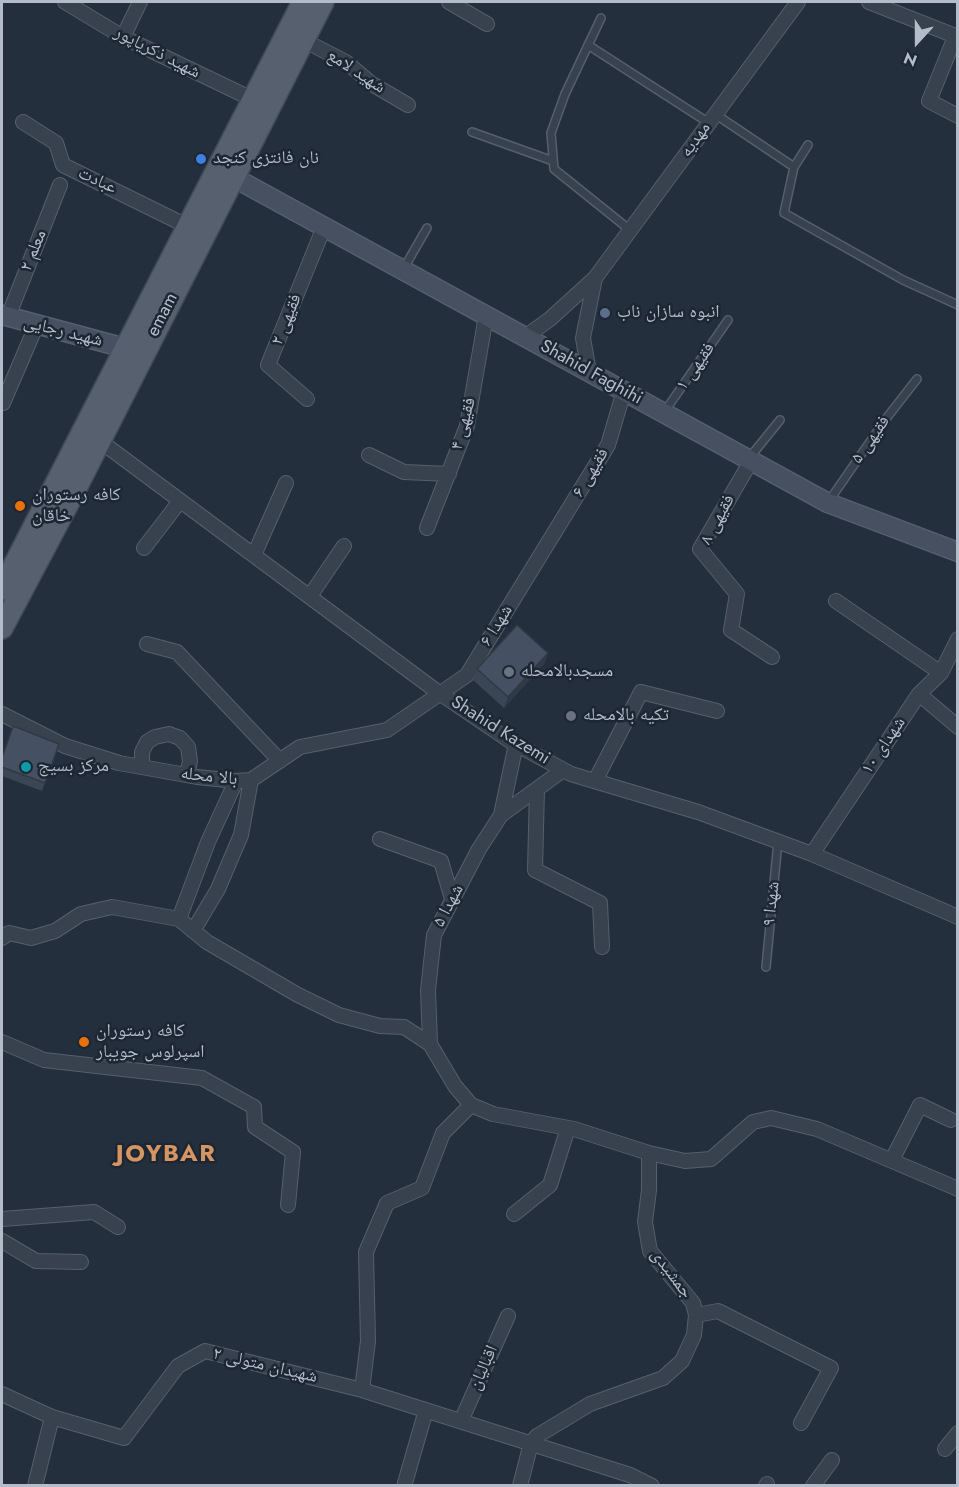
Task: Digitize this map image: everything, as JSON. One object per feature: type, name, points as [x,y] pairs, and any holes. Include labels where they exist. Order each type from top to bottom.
[{"type":"main road","name":"emam","points":[[2,628],[100,441],[187,226],[225,173],[252,99],[303,2]]},
{"type":"main road","name":"emam","points":[[2,589],[134,353],[225,173],[323,2]]},
{"type":"main road","name":"Shahid Faghihi","points":[[225,173],[828,503],[957,552]]},
{"type":"main road","name":"شهید رجایی","points":[[5,316],[134,353]]},
{"type":"street","name":"شهید ذکریاپور","points":[[65,2],[123,36],[252,99]]},
{"type":"street","points":[[123,36],[140,2]]},
{"type":"street","points":[[448,2],[487,24]]},
{"type":"street","name":"مهدیه","points":[[595,278],[798,2]]},
{"type":"street","points":[[869,2],[956,37],[929,101],[957,116]]},
{"type":"street","name":"شهید لامع","points":[[303,40],[346,62],[372,84],[408,105]]},
{"type":"street","name":"عبادت","points":[[23,122],[56,143],[63,165],[187,226]]},
{"type":"street","name":"معلم ۲","points":[[5,316],[60,186]]},
{"type":"street","name":"فقیهی ۲","points":[[306,399],[268,365],[324,227]]},
{"type":"street","points":[[525,337],[550,319],[595,278]]},
{"type":"street","points":[[589,372],[583,338],[595,278]]},
{"type":"street","name":"فقیهی ۴","points":[[428,528],[467,426],[486,316]]},
{"type":"street","points":[[3,403],[37,324]]},
{"type":"street","name":"فقیهی ۶","points":[[544,549],[608,445],[624,391]]},
{"type":"street","name":"Shahid Kazemi","points":[[100,441],[441,694],[516,744],[563,770],[698,812],[778,841],[957,917]]},
{"type":"street","points":[[369,455],[404,472],[449,474]]},
{"type":"street","name":"فقیهی ۸","points":[[749,460],[700,549],[737,594],[731,630],[772,657]]},
{"type":"street","points":[[254,555],[286,483]]},
{"type":"street","points":[[144,548],[180,501]]},
{"type":"street","points":[[310,596],[344,546]]},
{"type":"street","name":"شهدا ۶","points":[[441,694],[467,675],[544,549]]},
{"type":"street","points":[[836,601],[941,673]]},
{"type":"street","name":"شهدای ۱۰","points":[[812,854],[919,694],[941,673],[957,639]]},
{"type":"street","points":[[147,644],[177,652],[280,761]]},
{"type":"street","points":[[595,781],[641,692],[717,711]]},
{"type":"street","name":"بالا محله","points":[[2,714],[66,746],[142,766],[236,781],[251,780],[300,747],[387,730],[441,694]]},
{"type":"street","points":[[919,694],[957,727]]},
{"type":"street","points":[[142,766],[142,752],[147,742],[155,736],[169,734],[180,738],[188,747],[190,761],[187,775]]},
{"type":"street","name":"شهدا ۵","points":[[430,1044],[428,990],[434,935],[452,899],[501,815],[516,744]]},
{"type":"street","name":"شهدا ۵","points":[[501,815],[563,770]]},
{"type":"street","points":[[193,931],[218,889],[241,835],[251,780]]},
{"type":"street","points":[[179,919],[199,864],[236,781]]},
{"type":"street","points":[[537,789],[535,870],[600,903],[602,947]]},
{"type":"street","points":[[380,839],[441,861],[452,899]]},
{"type":"street","points":[[2,939],[9,933],[31,938],[39,936],[55,931],[81,914],[112,906],[179,919],[207,942],[298,995],[339,1015],[380,1026],[404,1027],[430,1044],[454,1086],[471,1105],[493,1114],[568,1128],[649,1153],[685,1161],[711,1159],[753,1122],[771,1118],[817,1129],[957,1189]]},
{"type":"street","points":[[2,1042],[44,1060],[202,1078],[254,1107],[255,1127],[293,1152],[288,1205]]},
{"type":"street","points":[[362,1390],[368,1341],[366,1252],[387,1203],[422,1188],[443,1133],[471,1105]]},
{"type":"street","points":[[892,1160],[920,1105],[951,1120]]},
{"type":"street","points":[[514,1214],[550,1185],[568,1128]]},
{"type":"street","name":"جمشیدی","points":[[531,1443],[556,1423],[590,1404],[663,1378],[682,1361],[694,1335],[696,1315],[693,1304],[650,1251],[645,1222],[650,1190],[649,1153]]},
{"type":"street","points":[[2,1220],[94,1212],[118,1227]]},
{"type":"street","points":[[2,1241],[36,1261],[81,1262]]},
{"type":"street","points":[[696,1315],[718,1311],[831,1368],[801,1423]]},
{"type":"street","name":"اقبالیان","points":[[461,1421],[508,1316]]},
{"type":"street","name":"شهیدان متولی ۲","points":[[2,1394],[52,1417],[124,1438],[178,1366],[205,1351],[362,1390],[630,1475],[652,1485]]},
{"type":"street","points":[[405,1483],[426,1410]]},
{"type":"street","points":[[35,1485],[52,1417]]},
{"type":"street","points":[[945,1449],[957,1433]]},
{"type":"street","points":[[520,1485],[531,1443]]},
{"type":"street","points":[[813,1485],[832,1460]]},
{"type":"lane","points":[[601,18],[565,94],[551,133],[554,169],[630,230]]},
{"type":"lane","points":[[588,45],[794,167]]},
{"type":"lane","points":[[472,132],[553,161]]},
{"type":"lane","points":[[808,145],[794,167],[784,213],[903,280],[957,305]]},
{"type":"lane","points":[[403,270],[427,228]]},
{"type":"lane","name":"فقیهی ۱","points":[[663,413],[728,320]]},
{"type":"lane","name":"فقیهی ۵","points":[[828,503],[885,420],[917,379]]},
{"type":"lane","points":[[749,460],[780,420]]},
{"type":"lane","name":"شهدا ۹","points":[[766,966],[778,841]]},
{"type":"building","name":"مسجدبالامحله","points":[[517,625],[548,653],[508,697],[477,669]]},
{"type":"building","name":"مرکز بسیج","points":[[13,726],[59,744],[45,783],[2,767],[2,758]]},
{"type":"place","name":"نان فانتزی کنجد","points":[[201,159]]},
{"type":"place","name":"انبوه سازان ناب","points":[[605,313]]},
{"type":"place","name":"کافه رستوران خاقان","points":[[20,506]]},
{"type":"place","name":"مسجدبالامحله","points":[[509,672]]},
{"type":"place","name":"تکیه بالامحله","points":[[571,716]]},
{"type":"place","name":"مرکز بسیج","points":[[26,767]]},
{"type":"place","name":"کافه رستوران اسپرلوس جویبار","points":[[84,1042]]},
{"type":"district","name":"JOYBAR","points":[[166,1155]]}]
